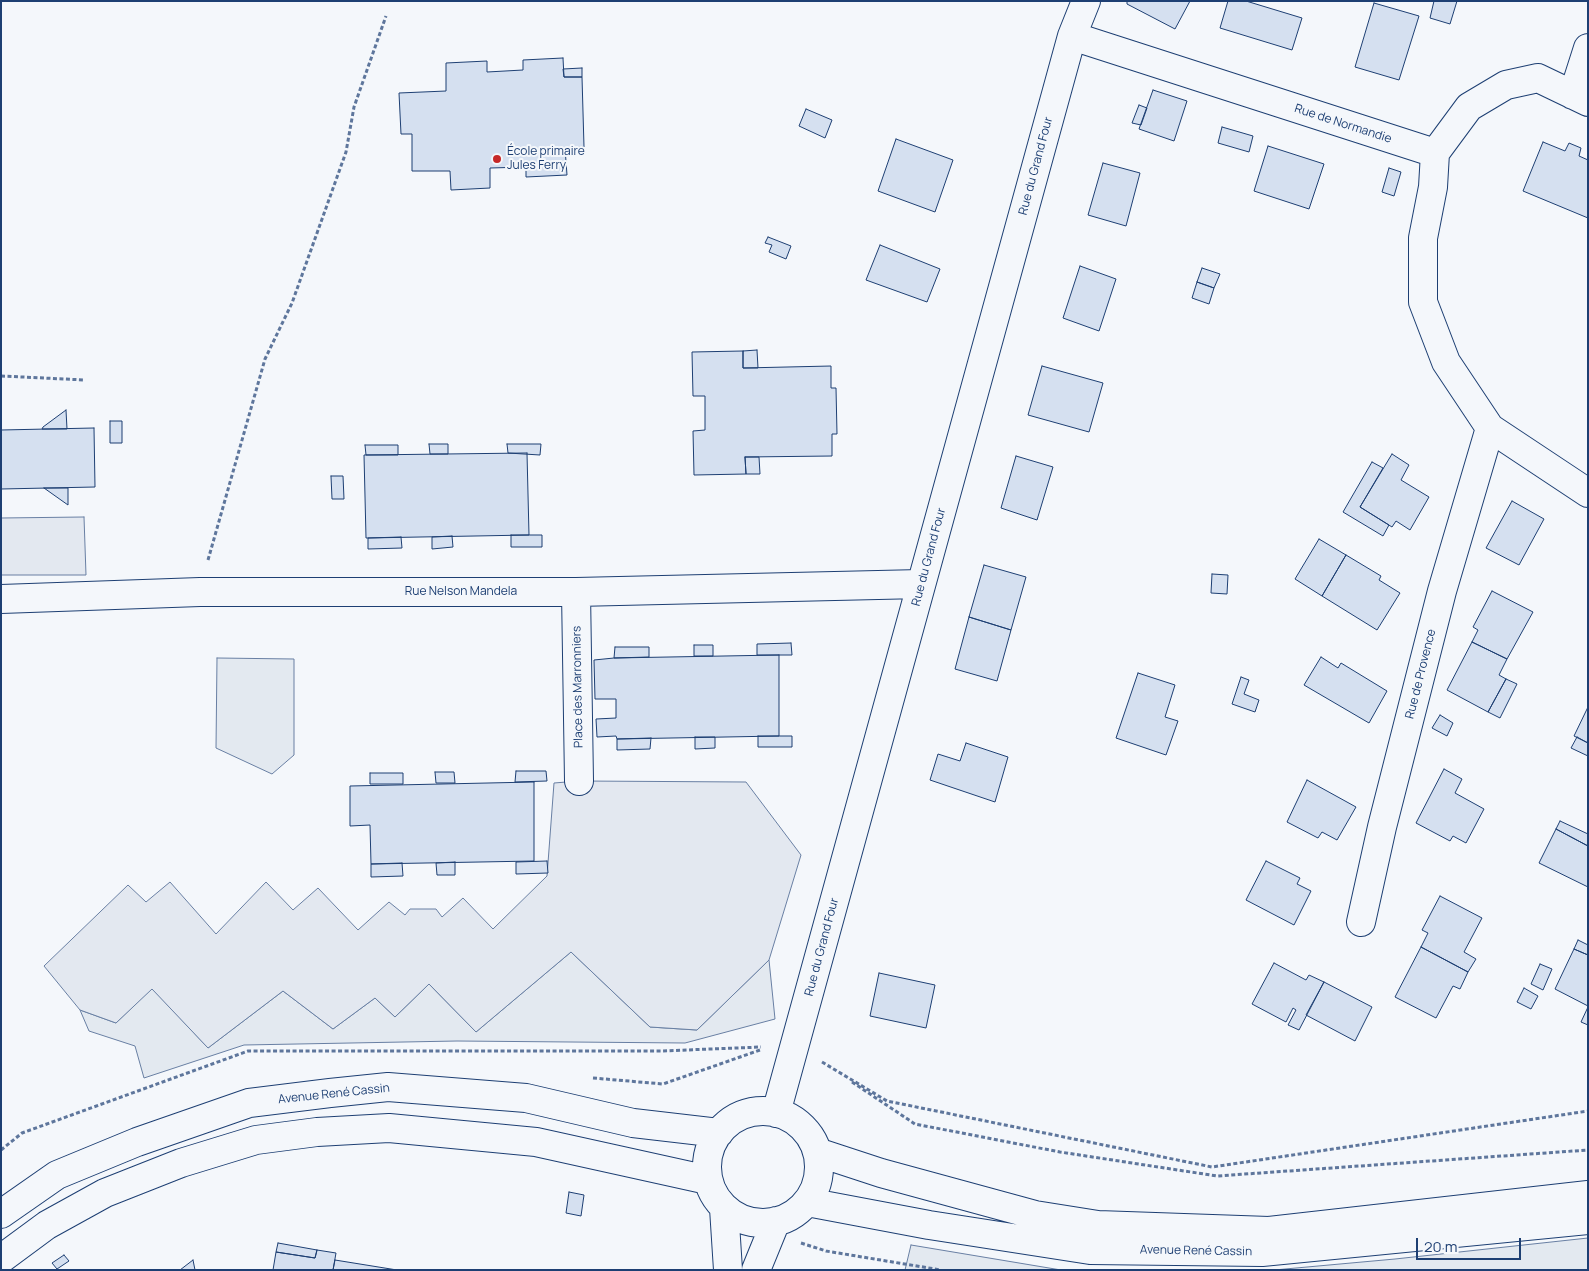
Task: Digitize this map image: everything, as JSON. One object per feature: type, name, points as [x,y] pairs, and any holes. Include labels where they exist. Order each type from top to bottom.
[{"type":"street","name":"Rue du Grand Four","points":[[776,1113],[1072,36],[1086,1]]},
{"type":"street","name":"Rue de Normandie","points":[[1072,36],[1435,153]]},
{"type":"street","points":[[1588,48],[1580,99],[1538,78],[1506,85],[1469,107],[1435,153],[1432,187],[1422,238],[1423,302],[1446,362],[1490,428],[1588,493]]},
{"type":"street","name":"Rue de Provence","points":[[1360,922],[1442,590],[1490,428]]},
{"type":"street","name":"Rue Nelson Mandela","points":[[1,599],[200,592],[576,592],[921,584]]},
{"type":"street","name":"Place des Marronniers","points":[[576,592],[580,782]]},
{"type":"street","name":"Avenue René Cassin","points":[[1,1214],[56,1175],[138,1142],[248,1103],[330,1093],[388,1087],[526,1098],[633,1123],[718,1133]]},
{"type":"street","points":[[763,1111],[776,1113],[796,1122],[809,1135],[817,1152],[819,1169],[816,1187],[798,1212],[770,1223],[753,1223],[737,1217],[724,1208],[714,1195],[708,1180],[707,1164],[710,1147],[718,1133],[731,1121],[746,1113],[763,1111]]},
{"type":"street","points":[[1,1259],[47,1225],[122,1186],[181,1163],[256,1140],[317,1132],[389,1128],[536,1142],[708,1180]]},
{"type":"street","name":"Avenue René Cassin","points":[[817,1152],[881,1173],[1035,1215],[1098,1226],[1269,1231],[1588,1195]]},
{"type":"street","name":"Avenue René Cassin","points":[[807,1202],[929,1225],[1090,1250],[1262,1252],[1588,1220]]},
{"type":"street","points":[[724,1208],[728,1270]]},
{"type":"street","points":[[756,1270],[776,1221]]},
{"type":"path","points":[[200,592],[265,359],[299,286],[346,152],[354,107],[386,16]]},
{"type":"path","points":[[1,376],[86,380]]},
{"type":"path","points":[[1588,1111],[1212,1167],[887,1101],[818,1060],[915,1124],[1060,1152],[1217,1176],[1588,1150]]},
{"type":"path","points":[[776,1221],[792,1240],[809,1246],[940,1270]]},
{"type":"shaded area","points":[[84,517],[86,575],[1,575],[1,518]]},
{"type":"shaded area","points":[[217,658],[294,659],[294,755],[272,774],[216,748]]},
{"type":"shaded area","points":[[579,781],[746,782],[801,855],[769,960],[697,1030],[650,1027],[571,952],[476,1032],[429,984],[395,1017],[375,998],[333,1029],[283,991],[208,1048],[152,989],[116,1023],[80,1010],[44,966],[128,885],[146,902],[170,882],[216,934],[266,882],[293,910],[318,888],[358,930],[389,902],[405,915],[410,909],[436,909],[442,917],[463,898],[493,929],[547,876],[554,783]]},
{"type":"shaded area","points":[[571,952],[650,1027],[697,1030],[769,960],[775,1019],[685,1043],[457,1041],[244,1045],[144,1078],[135,1046],[89,1031],[80,1010],[116,1023],[152,988],[208,1048],[283,991],[333,1029],[375,998],[395,1017],[429,984],[476,1032]]},
{"type":"shaded area","points":[[1588,1238],[1588,1270],[1274,1270],[1395,1259]]},
{"type":"shaded area","points":[[911,1245],[1061,1270],[905,1270]]},
{"type":"building","points":[[1127,1],[1190,1],[1175,29],[1127,4]]},
{"type":"building","points":[[1228,1],[1246,1],[1302,18],[1292,50],[1220,28]]},
{"type":"building","points":[[1434,1],[1457,1],[1450,24],[1430,18]]},
{"type":"building","points":[[1374,3],[1419,16],[1399,80],[1355,67]]},
{"type":"building","points":[[563,58],[564,77],[582,77],[584,147],[565,148],[567,175],[526,177],[526,167],[490,168],[490,188],[451,190],[450,171],[412,171],[412,134],[401,134],[399,93],[446,91],[446,63],[487,61],[487,72],[523,70],[523,60]]},
{"type":"building","points":[[582,68],[582,77],[564,77],[563,69]]},
{"type":"building","points":[[1153,90],[1187,101],[1174,141],[1139,129]]},
{"type":"building","points":[[1139,105],[1147,108],[1141,125],[1132,123]]},
{"type":"building","points":[[806,109],[832,120],[825,138],[799,126]]},
{"type":"building","points":[[1222,127],[1253,136],[1249,152],[1218,143]]},
{"type":"building","points":[[896,139],[953,160],[935,212],[878,191]]},
{"type":"building","points":[[1543,142],[1565,151],[1569,143],[1581,148],[1579,156],[1588,160],[1588,218],[1523,191]]},
{"type":"building","points":[[1268,146],[1324,164],[1309,209],[1254,191]]},
{"type":"building","points":[[1103,163],[1140,173],[1126,226],[1088,215]]},
{"type":"building","points":[[1389,168],[1401,172],[1394,196],[1382,192]]},
{"type":"building","points":[[768,237],[791,246],[786,259],[769,252],[772,245],[765,243]]},
{"type":"building","points":[[880,245],[940,269],[927,302],[866,280]]},
{"type":"building","points":[[1080,266],[1116,279],[1099,331],[1063,318]]},
{"type":"building","points":[[1202,268],[1220,274],[1214,288],[1197,282]]},
{"type":"building","points":[[1197,282],[1214,288],[1209,304],[1192,298]]},
{"type":"building","points":[[757,350],[758,368],[743,368],[743,351]]},
{"type":"building","points":[[743,351],[743,368],[831,366],[831,388],[836,388],[837,434],[832,434],[832,456],[745,457],[746,474],[694,475],[693,431],[705,430],[705,396],[693,396],[692,352]]},
{"type":"building","points":[[1042,366],[1103,383],[1089,432],[1028,415]]},
{"type":"building","points":[[66,410],[67,429],[42,429],[43,427]]},
{"type":"building","points":[[110,421],[122,421],[122,443],[110,443]]},
{"type":"building","points":[[94,428],[95,487],[1,489],[1,430]]},
{"type":"building","points":[[429,444],[448,444],[448,454],[430,454]]},
{"type":"building","points":[[507,444],[541,444],[540,455],[508,453]]},
{"type":"building","points":[[365,445],[398,445],[398,455],[366,455]]},
{"type":"building","points":[[527,453],[529,535],[366,538],[364,455]]},
{"type":"building","points":[[1392,454],[1409,465],[1401,480],[1429,497],[1410,530],[1396,521],[1392,527],[1360,507]]},
{"type":"building","points":[[1016,456],[1053,467],[1037,520],[1001,508]]},
{"type":"building","points":[[745,457],[759,457],[760,474],[746,474]]},
{"type":"building","points":[[1372,462],[1383,468],[1360,507],[1389,525],[1383,536],[1343,512]]},
{"type":"building","points":[[331,476],[343,476],[344,499],[332,499]]},
{"type":"building","points":[[44,488],[68,488],[68,505]]},
{"type":"building","points":[[1512,501],[1544,519],[1519,565],[1486,548]]},
{"type":"building","points":[[511,535],[542,535],[542,547],[511,547]]},
{"type":"building","points":[[452,536],[453,547],[432,549],[432,537]]},
{"type":"building","points":[[401,537],[402,548],[368,549],[368,538]]},
{"type":"building","points":[[1319,539],[1346,555],[1322,596],[1295,579]]},
{"type":"building","points":[[1346,555],[1381,576],[1379,580],[1400,593],[1377,630],[1322,596]]},
{"type":"building","points":[[984,565],[1026,577],[1011,630],[969,617]]},
{"type":"building","points":[[1212,574],[1228,575],[1227,594],[1211,593]]},
{"type":"building","points":[[1492,591],[1533,612],[1507,659],[1472,642],[1478,630],[1473,627]]},
{"type":"building","points":[[969,617],[1011,630],[997,681],[955,669]]},
{"type":"building","points":[[1472,642],[1507,659],[1499,675],[1506,679],[1488,712],[1447,690]]},
{"type":"building","points":[[791,643],[792,655],[757,655],[757,644]]},
{"type":"building","points":[[694,645],[713,645],[713,656],[694,656]]},
{"type":"building","points":[[615,647],[649,647],[649,657],[614,658]]},
{"type":"building","points":[[779,655],[779,736],[617,739],[616,736],[597,737],[596,719],[616,718],[616,699],[595,699],[594,660]]},
{"type":"building","points":[[1321,657],[1338,668],[1341,663],[1387,691],[1369,723],[1304,685]]},
{"type":"building","points":[[1138,673],[1175,685],[1165,717],[1178,721],[1166,755],[1116,738]]},
{"type":"building","points":[[1241,677],[1249,680],[1244,694],[1259,700],[1255,712],[1232,704]]},
{"type":"building","points":[[1506,679],[1517,684],[1500,718],[1488,712]]},
{"type":"building","points":[[1588,707],[1588,743],[1574,736]]},
{"type":"building","points":[[1440,715],[1453,723],[1447,736],[1432,728]]},
{"type":"building","points":[[758,736],[792,736],[792,747],[758,747]]},
{"type":"building","points":[[695,737],[715,737],[715,748],[695,749]]},
{"type":"building","points":[[1577,737],[1588,743],[1588,756],[1571,748]]},
{"type":"building","points":[[651,738],[650,749],[617,750],[617,739]]},
{"type":"building","points":[[966,743],[1008,757],[995,802],[930,780],[938,754],[960,761]]},
{"type":"building","points":[[1444,769],[1462,779],[1455,793],[1484,809],[1466,843],[1453,836],[1450,841],[1416,823]]},
{"type":"building","points":[[516,771],[546,771],[547,781],[515,782]]},
{"type":"building","points":[[435,772],[454,772],[455,783],[436,783]]},
{"type":"building","points":[[370,773],[403,773],[403,784],[370,784]]},
{"type":"building","points":[[1307,780],[1356,807],[1337,840],[1322,832],[1318,838],[1287,822]]},
{"type":"building","points":[[534,782],[534,861],[371,864],[370,825],[350,826],[350,786]]},
{"type":"building","points":[[1560,821],[1588,834],[1588,846],[1556,829]]},
{"type":"building","points":[[1556,829],[1588,846],[1588,887],[1539,863]]},
{"type":"building","points":[[547,861],[548,873],[516,874],[516,862]]},
{"type":"building","points":[[1266,861],[1300,878],[1297,884],[1311,891],[1294,925],[1246,900]]},
{"type":"building","points":[[455,862],[455,875],[437,875],[436,863]]},
{"type":"building","points":[[402,863],[403,876],[371,877],[371,864]]},
{"type":"building","points":[[1440,896],[1482,918],[1464,952],[1476,959],[1468,972],[1421,947],[1428,933],[1422,930]]},
{"type":"building","points":[[1578,940],[1588,945],[1588,955],[1574,949]]},
{"type":"building","points":[[1421,947],[1468,972],[1460,989],[1453,986],[1436,1018],[1395,997]]},
{"type":"building","points":[[1574,949],[1588,955],[1588,1006],[1555,989]]},
{"type":"building","points":[[1274,963],[1306,980],[1309,975],[1324,982],[1299,1030],[1288,1025],[1296,1010],[1293,1008],[1286,1022],[1252,1004]]},
{"type":"building","points":[[1540,964],[1552,969],[1543,990],[1531,984]]},
{"type":"building","points":[[879,973],[935,985],[926,1028],[870,1016]]},
{"type":"building","points":[[1324,982],[1372,1007],[1355,1041],[1306,1015]]},
{"type":"building","points":[[1524,988],[1538,996],[1531,1009],[1517,1002]]},
{"type":"building","points":[[1588,1007],[1588,1025],[1581,1022]]},
{"type":"building","points":[[569,1192],[584,1195],[581,1216],[566,1213]]},
{"type":"building","points":[[278,1243],[317,1250],[315,1258],[276,1252]]},
{"type":"building","points":[[317,1250],[336,1253],[333,1270],[273,1270],[276,1252],[315,1258]]},
{"type":"building","points":[[64,1255],[69,1261],[57,1269],[52,1263]]},
{"type":"building","points":[[193,1260],[195,1270],[180,1270]]},
{"type":"building","points":[[335,1260],[397,1270],[333,1270]]},
{"type":"place","name":"École primaire Jules Ferry","points":[[497,159]]}]
